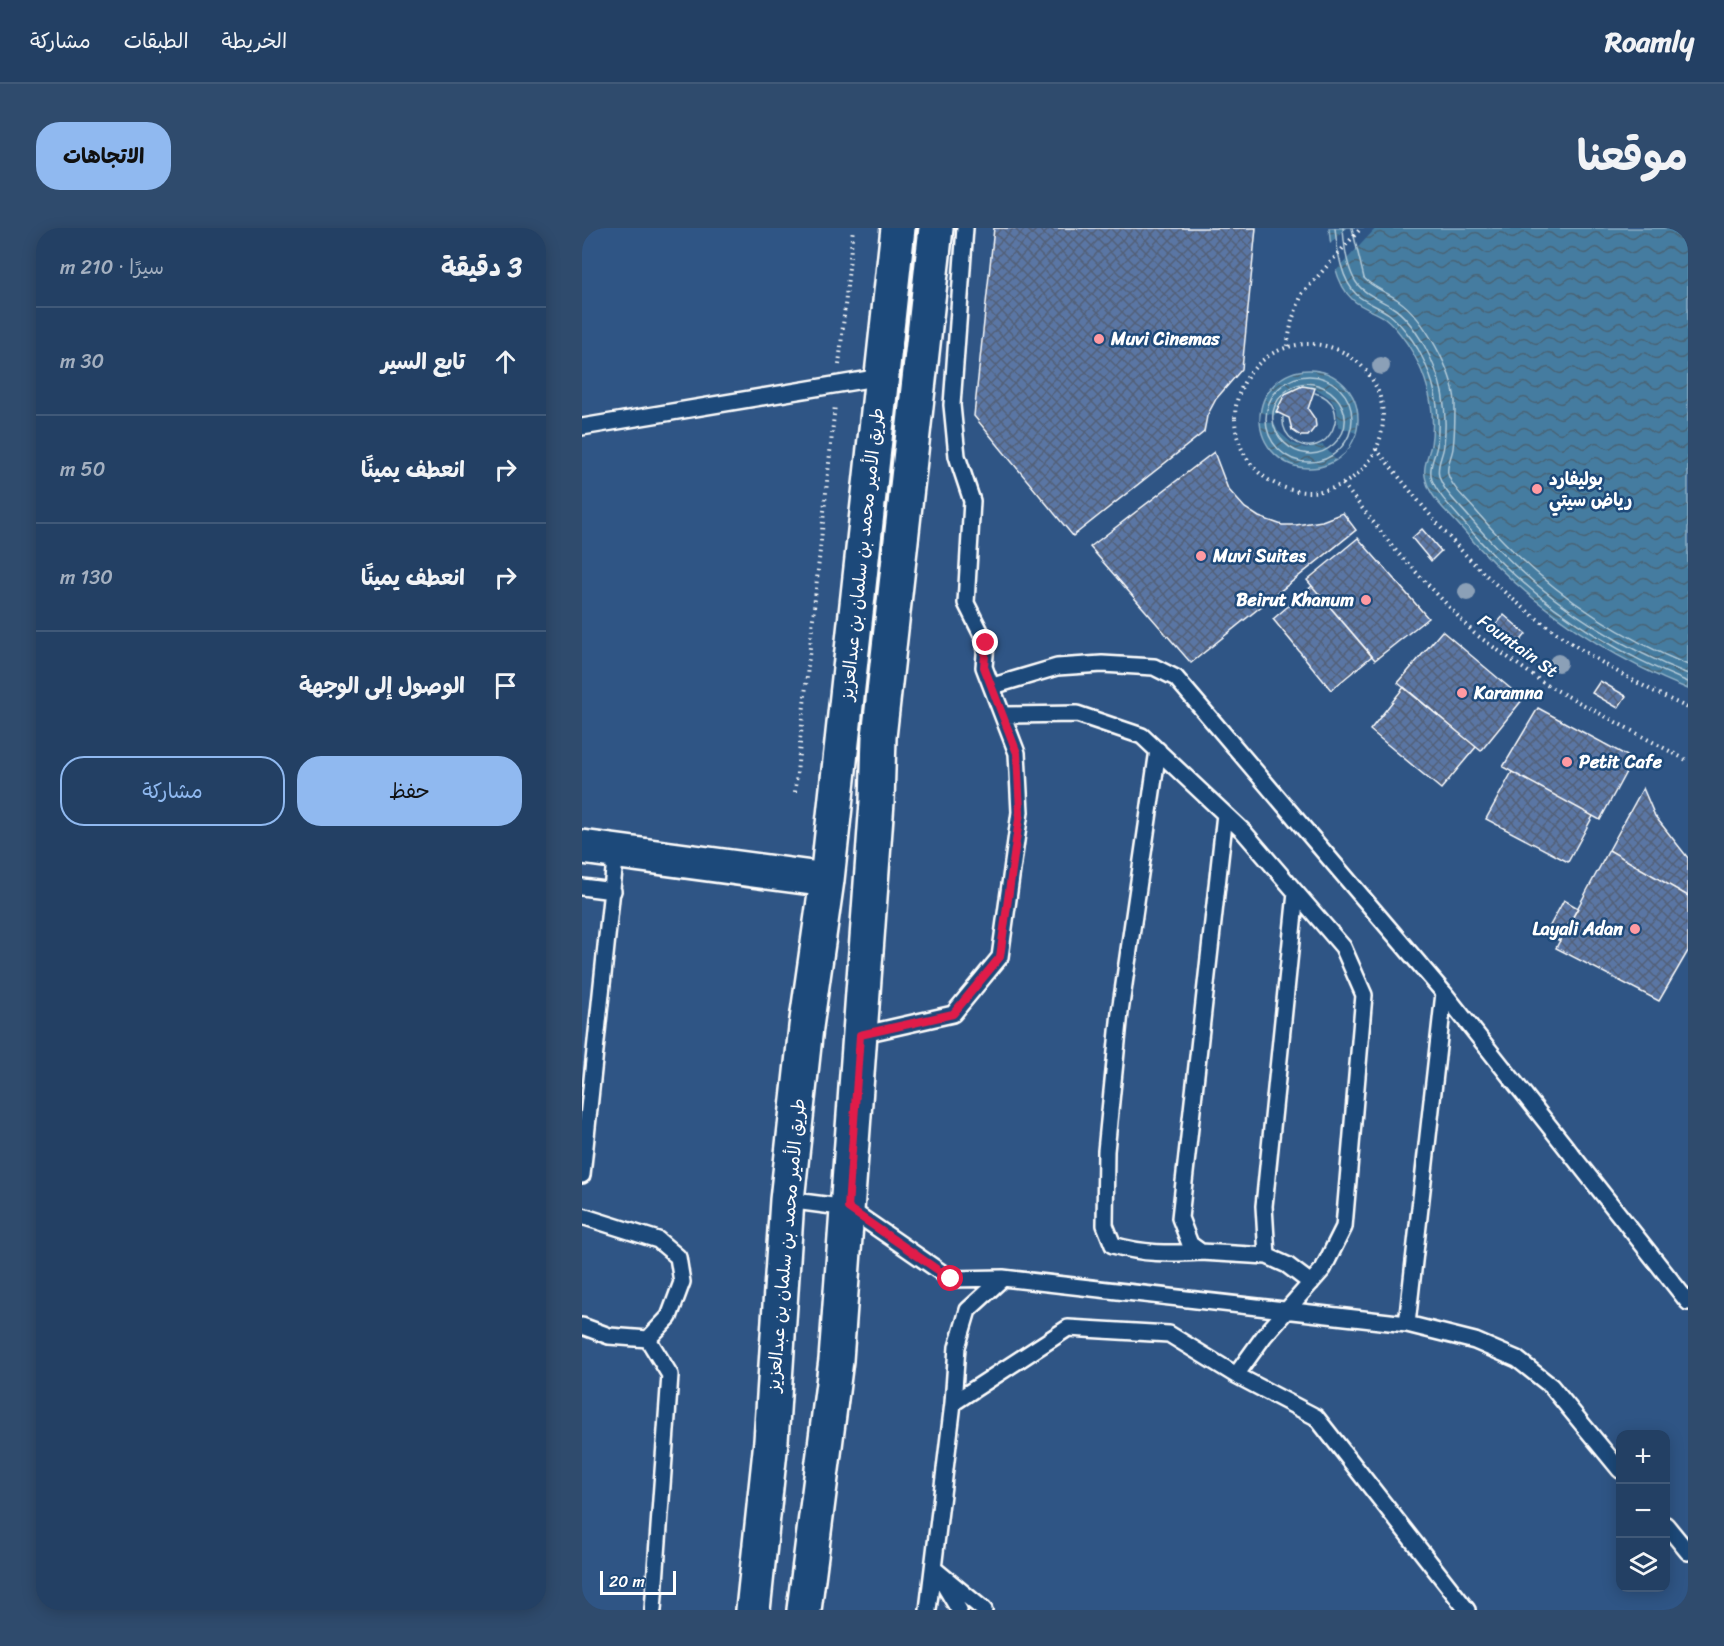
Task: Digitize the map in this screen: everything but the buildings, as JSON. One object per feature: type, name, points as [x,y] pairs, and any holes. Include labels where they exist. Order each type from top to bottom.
[{"type":"street","name":"طريق الأمير محمد بن سلمان بن عبدالعزيز","points":[[753,1610],[771,1441],[787,1200],[806,1027],[827,880],[897,228]]},
{"type":"street","points":[[804,1610],[836,1360],[879,737],[936,228]]},
{"type":"street","points":[[582,847],[827,880]]},
{"type":"lane","points":[[860,1035],[953,1014],[1000,957],[1020,812],[1017,753],[984,667],[986,643],[966,603],[972,501],[957,456],[952,405],[965,228]]},
{"type":"lane","points":[[582,427],[881,377]]},
{"type":"lane","points":[[993,686],[1057,667],[1102,664],[1154,667],[1176,678],[1444,993],[1688,1302]]},
{"type":"lane","points":[[1004,715],[1077,714],[1142,736],[1225,814],[1343,947],[1364,995],[1344,1227],[1323,1269],[1286,1311],[1236,1375]]},
{"type":"lane","points":[[1158,750],[1120,1012],[1106,1151],[1105,1225],[1113,1245],[1134,1251],[1165,1255],[1201,1252],[1267,1256],[1287,1265],[1311,1283]]},
{"type":"lane","points":[[1201,1252],[1190,1244],[1180,1218],[1225,814]]},
{"type":"lane","points":[[582,1175],[616,851]]},
{"type":"lane","points":[[582,887],[613,891]]},
{"type":"lane","points":[[1267,1256],[1264,1206],[1296,893]]},
{"type":"lane","points":[[1407,1324],[1444,993]]},
{"type":"lane","points":[[787,1200],[848,1208],[951,1279],[1003,1278],[1407,1324],[1475,1341],[1516,1359],[1551,1386],[1616,1465]]},
{"type":"lane","points":[[582,1214],[658,1240],[678,1257],[682,1282],[669,1317],[648,1339]]},
{"type":"lane","points":[[928,1610],[953,1403],[957,1347],[968,1310],[1003,1278]]},
{"type":"lane","points":[[582,1326],[609,1336],[648,1339]]},
{"type":"lane","points":[[953,1403],[1068,1328],[1169,1334],[1236,1375],[1316,1417],[1467,1610]]},
{"type":"lane","points":[[648,1339],[670,1375],[652,1610]]},
{"type":"lane","points":[[1670,1531],[1688,1552]]},
{"type":"lane","points":[[933,1568],[959,1610]]},
{"type":"lane","points":[[933,1568],[984,1610]]},
{"type":"path","points":[[795,792],[853,228]]},
{"type":"path","points":[[1287,346],[1292,320],[1302,294],[1361,228]]},
{"type":"path","points":[[1311,343],[1335,348],[1357,360],[1373,378],[1382,401],[1383,426],[1376,449],[1362,470],[1342,484],[1319,492],[1294,491],[1272,482],[1253,466],[1240,446],[1235,422],[1238,397],[1244,382],[1265,357],[1287,346],[1311,343]]},
{"type":"path","name":"Fountain St","points":[[1376,449],[1486,576],[1530,614],[1596,659],[1688,708]]},
{"type":"path","name":"Fountain St","points":[[1342,484],[1397,552],[1474,633],[1545,684],[1688,761]]},
{"type":"water","points":[[1329,228],[1688,228],[1688,689],[1623,658],[1592,640],[1534,599],[1482,551],[1439,504],[1425,476],[1433,421],[1430,398],[1419,364],[1393,325],[1385,318],[1357,303],[1347,293],[1335,267]]},
{"type":"water","points":[[1309,370],[1328,373],[1344,384],[1355,400],[1358,419],[1355,438],[1344,454],[1328,465],[1309,468],[1290,465],[1274,454],[1263,438],[1260,419],[1263,400],[1274,384],[1290,373]]},
{"type":"pier","points":[[1346,228],[1376,228],[1335,272],[1328,246]]},
{"type":"pier","points":[[1302,386],[1313,387],[1330,398],[1337,409],[1338,426],[1356,433],[1347,451],[1336,460],[1323,445],[1305,448],[1292,443],[1278,431],[1274,423],[1260,422],[1261,413],[1275,415],[1285,394]]},
{"type":"place","name":"Muvi Cinemas","points":[[1099,339]]},
{"type":"place","name":"بوليفارد رياض سيتي","points":[[1537,489]]},
{"type":"place","name":"Muvi Suites","points":[[1201,556]]},
{"type":"place","name":"Beirut Khanum","points":[[1366,600]]},
{"type":"place","name":"Karamna","points":[[1462,693]]},
{"type":"place","name":"Petit Cafe","points":[[1567,762]]},
{"type":"place","name":"Layali Adan","points":[[1635,929]]},
{"type":"route","points":[[951,1279],[848,1208],[860,1035],[953,1014],[1000,957],[1020,812],[1017,753],[984,667],[986,643]]}]
